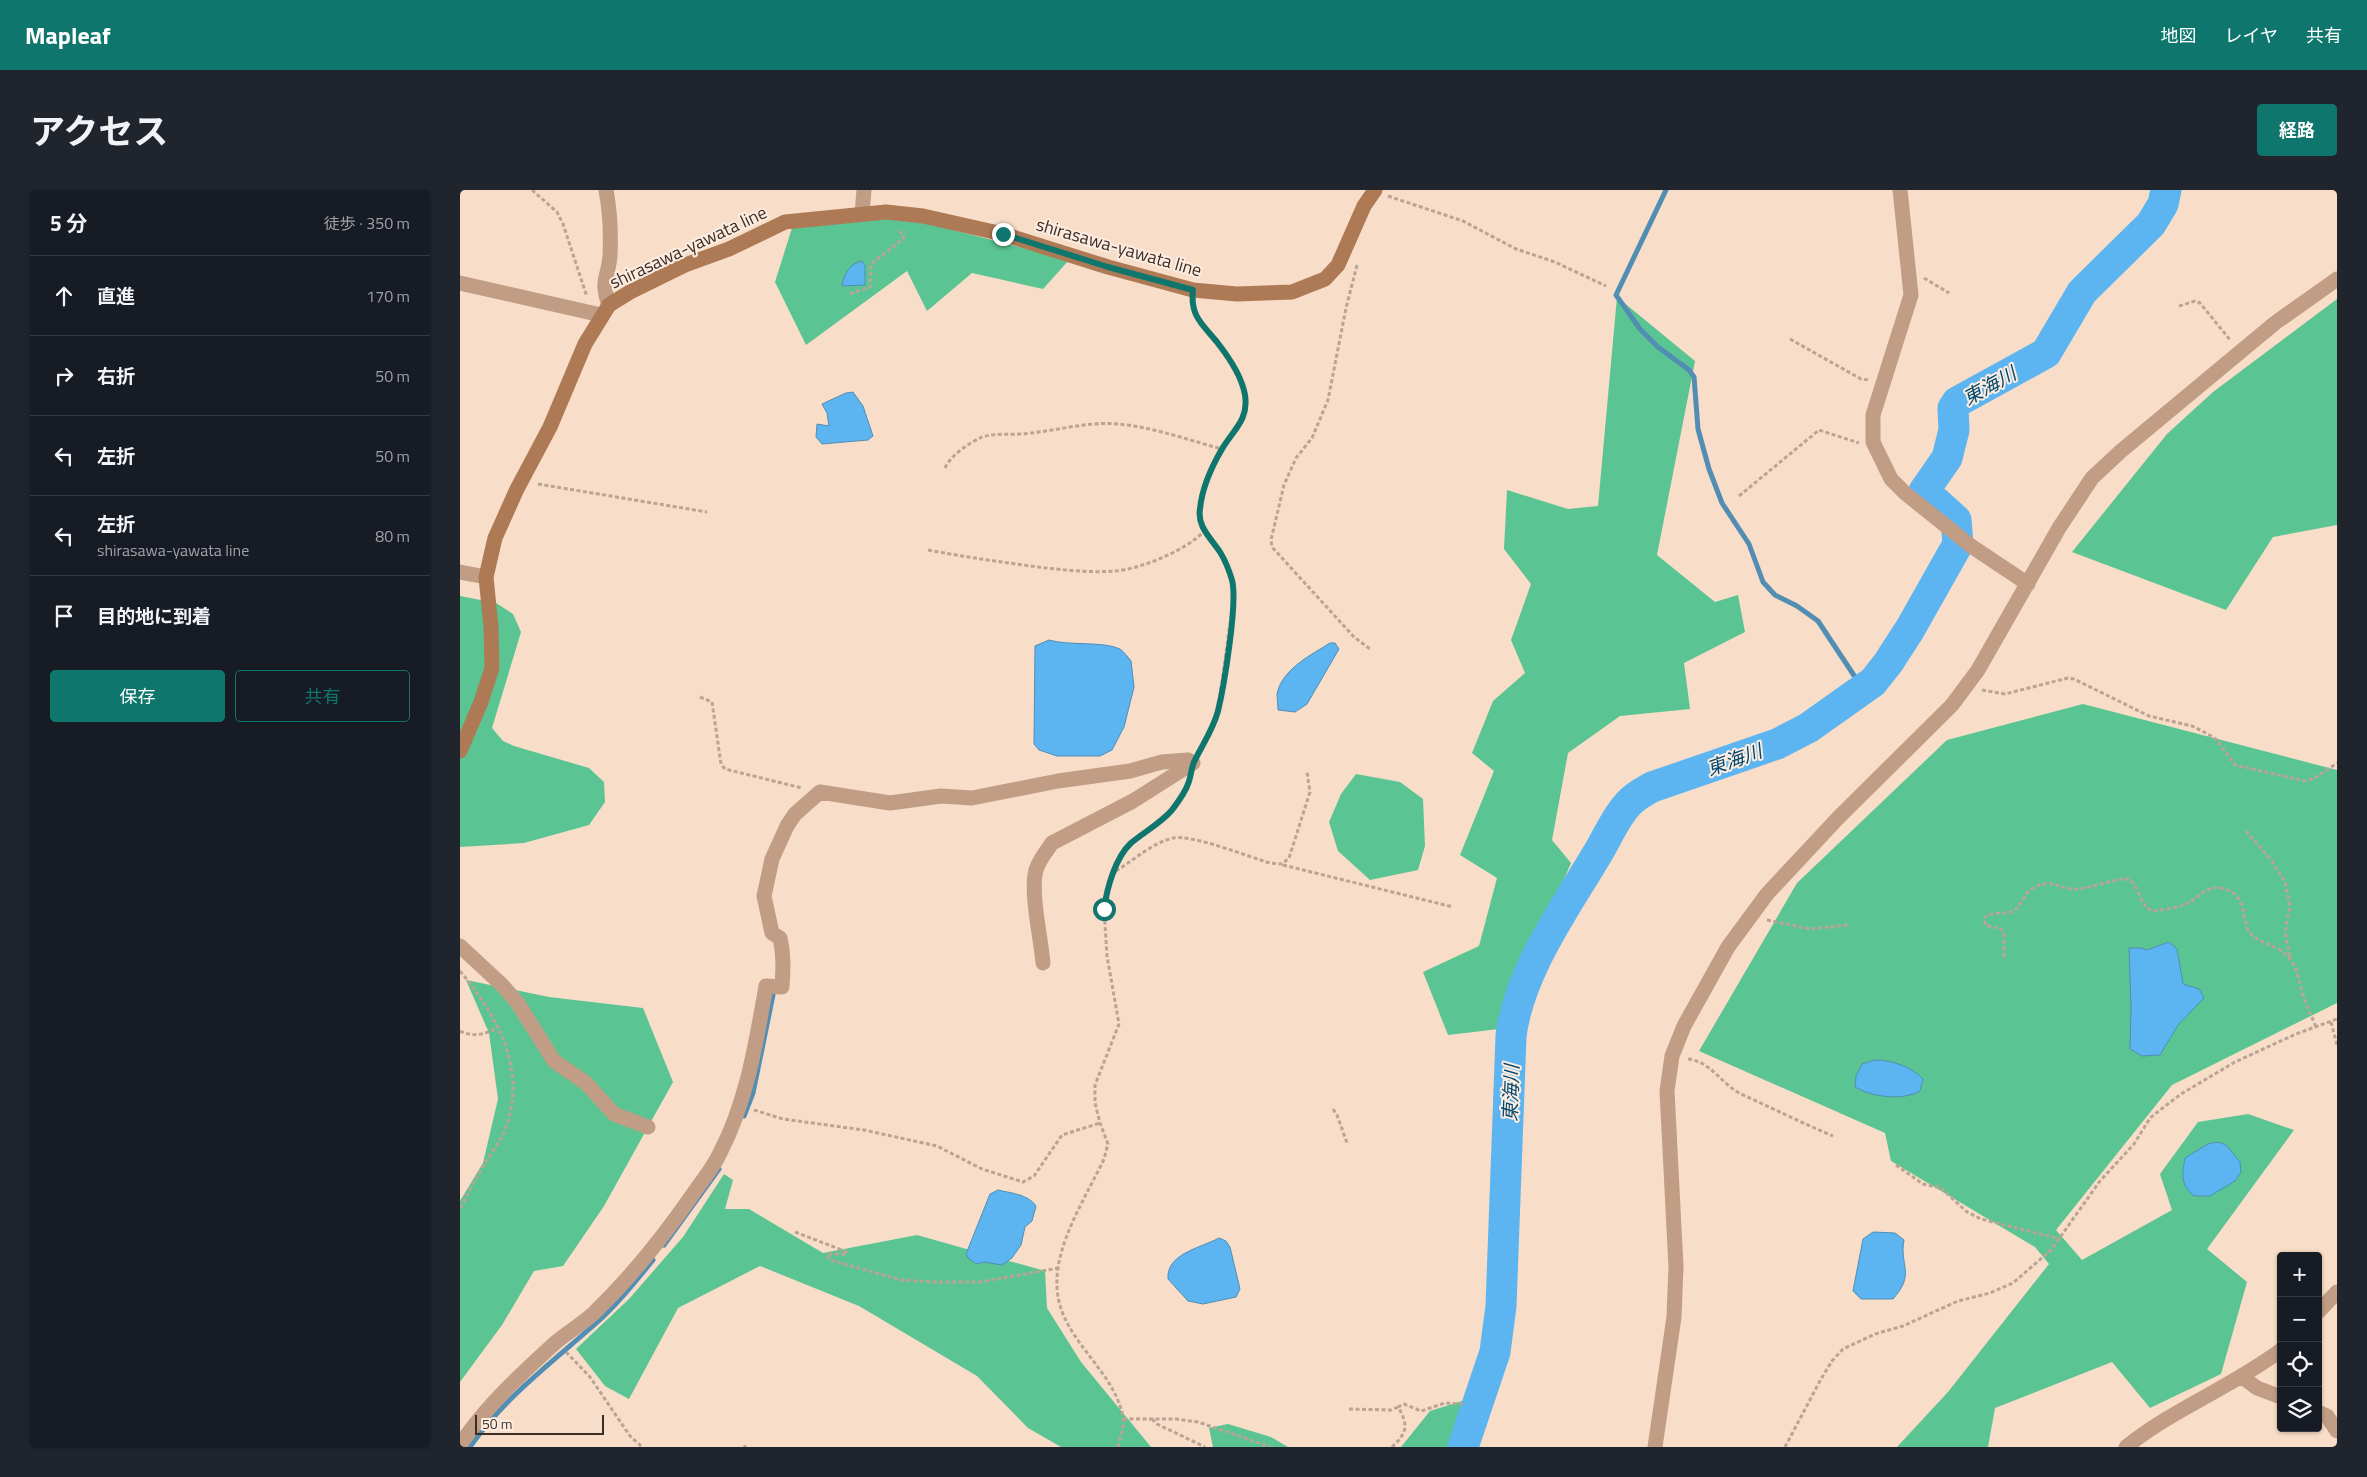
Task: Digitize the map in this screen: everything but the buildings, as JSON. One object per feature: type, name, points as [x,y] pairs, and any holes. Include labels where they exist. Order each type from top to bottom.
[{"type":"main road","name":"shirasawa-yawata line","points":[[460,751],[481,702],[492,668],[491,627],[486,577],[495,538],[550,426],[601,311],[630,292],[685,265],[729,249],[785,222],[882,213],[923,216],[1003,234],[1108,267],[1193,290],[1266,294],[1292,292],[1325,279],[1338,265],[1364,206],[1375,190]]},
{"type":"street","points":[[460,282],[601,311],[603,289],[610,257],[610,208],[606,190]]},
{"type":"street","points":[[862,214],[864,190]]},
{"type":"street","points":[[1900,190],[1911,295],[1873,415],[1872,442],[1891,479],[1971,546],[2028,584]]},
{"type":"street","points":[[1655,1447],[1675,1300],[1676,1267],[1667,1091],[1672,1056],[1684,1026],[1728,947],[1767,894],[1838,818],[1952,705],[1969,682],[2059,528],[2092,478],[2121,451],[2275,323],[2337,279]]},
{"type":"street","points":[[460,572],[486,577]]},
{"type":"street","points":[[460,1445],[475,1424],[499,1397],[557,1342],[593,1314],[632,1273],[682,1210],[720,1153],[750,1075],[766,986],[782,987],[782,948],[780,938],[772,933],[764,896],[772,859],[786,826],[795,814],[820,792],[890,803],[941,796],[972,798],[1058,781],[1130,772],[1162,762],[1188,760],[1193,763],[1133,800],[1060,839],[1052,844],[1043,855],[1037,869],[1034,884],[1044,963]]},
{"type":"street","points":[[460,946],[502,985],[517,1002],[554,1061],[586,1083],[614,1114],[648,1127]]},
{"type":"street","points":[[2322,1308],[2337,1292]]},
{"type":"street","points":[[2126,1447],[2143,1433],[2241,1376],[2277,1353]]},
{"type":"street","points":[[2241,1376],[2257,1388],[2277,1396]]},
{"type":"street","points":[[2322,1414],[2327,1416],[2337,1431]]},
{"type":"path","points":[[532,190],[557,212],[563,224],[584,286],[601,311]]},
{"type":"path","points":[[1384,190],[1388,195],[1463,221],[1516,249],[1555,262],[1606,286]]},
{"type":"path","points":[[850,294],[870,287],[871,264],[903,239],[904,235],[884,218],[882,213]]},
{"type":"path","points":[[1358,260],[1346,308],[1328,400],[1312,438],[1296,458],[1284,485],[1271,540],[1272,547],[1347,630],[1370,649]]},
{"type":"path","points":[[1908,272],[1914,272],[1950,293]]},
{"type":"path","points":[[1118,1447],[1123,1418],[1113,1391],[1072,1331],[1058,1301],[1056,1285],[1063,1248],[1104,1159],[1108,1144],[1100,1124],[1095,1103],[1095,1085],[1119,1024],[1107,956],[1104,909],[1106,895],[1115,871],[1130,844],[1171,811],[1189,783],[1193,763],[1202,750],[1218,712],[1233,610],[1232,581],[1226,564],[1204,531],[1200,521],[1200,508],[1206,484],[1222,449],[1243,420],[1245,396],[1239,378],[1220,347],[1197,318],[1192,306],[1193,290]]},
{"type":"path","points":[[2179,306],[2195,301],[2200,303],[2240,352]]},
{"type":"path","points":[[1790,339],[1861,379],[1884,384]]},
{"type":"path","points":[[945,468],[948,462],[960,451],[981,438],[993,434],[1020,434],[1081,425],[1116,424],[1136,426],[1222,449]]},
{"type":"path","points":[[1739,496],[1820,430],[1855,443],[1872,442]]},
{"type":"path","points":[[522,480],[707,512]]},
{"type":"path","points":[[928,550],[984,560],[1065,570],[1117,571],[1176,551],[1193,542],[1204,531]]},
{"type":"path","points":[[1969,682],[1981,690],[2005,694],[2068,678],[2074,679],[2150,716],[2192,726],[2208,734],[2217,740],[2235,765],[2289,779],[2305,782],[2313,779],[2337,763]]},
{"type":"path","points":[[700,697],[712,702],[722,764],[725,769],[820,792]]},
{"type":"path","points":[[1282,864],[1289,858],[1310,792],[1307,772]]},
{"type":"path","points":[[2246,831],[2272,861],[2285,882],[2290,906],[2285,932],[2290,958],[2316,1027]]},
{"type":"path","points":[[1115,871],[1135,857],[1173,838],[1187,838],[1270,864],[1282,864],[1453,907]]},
{"type":"path","points":[[2004,957],[2004,934],[2001,929],[1985,925],[1984,921],[1992,913],[2015,910],[2028,890],[2049,882],[2067,889],[2129,878],[2134,882],[2144,905],[2153,911],[2184,905],[2211,888],[2228,890],[2234,894],[2242,906],[2248,930],[2252,936],[2276,946],[2290,958]]},
{"type":"path","points":[[1751,914],[1810,929],[1850,925]]},
{"type":"path","points":[[460,971],[476,990],[499,1027],[510,1058],[513,1096],[503,1134],[474,1181],[460,1209]]},
{"type":"path","points":[[1785,1447],[1821,1379],[1832,1361],[1843,1349],[1875,1334],[1903,1326],[1958,1301],[1995,1291],[2013,1283],[2032,1268],[2060,1239],[2100,1181],[2134,1144],[2150,1118],[2181,1094],[2235,1062],[2337,1019]]},
{"type":"path","points":[[2331,1022],[2337,1045]]},
{"type":"path","points":[[460,1031],[474,1035],[484,1035],[499,1027]]},
{"type":"path","points":[[1672,1056],[1694,1060],[1712,1069],[1722,1081],[1740,1094],[1756,1099],[1803,1124],[1833,1136]]},
{"type":"path","points":[[740,1104],[783,1119],[864,1130],[938,1146],[982,1169],[1023,1182],[1034,1176],[1062,1135],[1100,1124]]},
{"type":"path","points":[[1333,1109],[1347,1143]]},
{"type":"path","points":[[1896,1164],[1923,1184],[1941,1188],[1967,1212],[1981,1219],[2060,1239]]},
{"type":"path","points":[[795,1232],[847,1252],[846,1254],[829,1254],[827,1255],[830,1260],[901,1280],[980,1282],[1060,1268]]},
{"type":"path","points":[[557,1342],[590,1377],[619,1422],[642,1447]]},
{"type":"path","points":[[1349,1409],[1391,1410],[1404,1404],[1421,1411],[1445,1403],[1462,1404]]},
{"type":"path","points":[[1392,1447],[1401,1438],[1406,1428],[1406,1419],[1398,1407]]},
{"type":"path","points":[[1123,1418],[1176,1418],[1212,1425],[1271,1447]]},
{"type":"path","points":[[1151,1419],[1157,1424],[1205,1447]]},
{"type":"green space","points":[[886,219],[930,224],[1069,260],[1043,289],[972,273],[927,311],[907,271],[806,345],[775,282],[792,228]]},
{"type":"green space","points":[[1617,297],[1695,361],[1657,555],[1715,602],[1738,595],[1745,632],[1684,663],[1690,709],[1620,716],[1568,753],[1552,840],[1571,863],[1499,1029],[1448,1035],[1423,972],[1479,946],[1497,878],[1460,855],[1494,771],[1472,753],[1493,701],[1525,673],[1511,640],[1531,584],[1504,549],[1507,490],[1568,509],[1598,506]]},
{"type":"green space","points":[[2337,299],[2337,525],[2273,537],[2226,610],[2072,552],[2167,434],[2213,392]]},
{"type":"green space","points":[[460,596],[496,603],[513,614],[521,632],[492,728],[503,741],[589,768],[604,782],[605,802],[589,825],[524,843],[460,847]]},
{"type":"green space","points":[[2083,704],[2337,770],[2337,1003],[2172,1085],[2056,1230],[2082,1260],[2172,1210],[2160,1174],[2198,1122],[2248,1114],[2294,1130],[2207,1249],[2247,1282],[2221,1374],[2150,1408],[2112,1362],[1995,1408],[1988,1447],[1897,1447],[1948,1392],[2049,1264],[2035,1247],[1891,1161],[1885,1133],[1699,1051],[1797,883],[1947,740]]},
{"type":"green space","points":[[1356,774],[1400,782],[1423,799],[1425,846],[1418,870],[1370,880],[1338,851],[1329,822],[1341,794]]},
{"type":"green space","points":[[466,980],[549,997],[643,1008],[673,1082],[604,1206],[563,1266],[534,1271],[502,1325],[460,1382],[460,1201],[483,1163],[498,1099],[489,1033]]},
{"type":"green space","points":[[724,1174],[733,1180],[725,1209],[749,1209],[823,1253],[917,1235],[1045,1271],[1047,1308],[1081,1362],[1151,1447],[1061,1447],[1028,1428],[977,1376],[859,1306],[760,1266],[678,1308],[629,1399],[605,1386],[576,1349],[629,1299],[683,1237]]},
{"type":"green space","points":[[1475,1397],[1455,1447],[1401,1447],[1430,1411]]},
{"type":"green space","points":[[1228,1424],[1271,1437],[1288,1447],[1213,1447],[1209,1428]]},
{"type":"water","points":[[862,261],[865,266],[865,285],[842,286],[848,270],[854,264]]},
{"type":"water","points":[[853,392],[863,406],[873,436],[868,440],[822,444],[816,437],[817,424],[829,426],[827,413],[822,404],[846,393]]},
{"type":"water","points":[[1049,640],[1113,647],[1120,649],[1131,661],[1134,687],[1124,727],[1112,750],[1100,756],[1057,756],[1039,750],[1034,744],[1035,646]]},
{"type":"water","points":[[1330,643],[1335,643],[1339,649],[1307,704],[1295,712],[1278,710],[1277,694],[1285,677],[1298,664]]},
{"type":"water","points":[[2169,942],[2177,949],[2183,984],[2199,989],[2204,998],[2178,1025],[2160,1055],[2142,1056],[2130,1049],[2129,948],[2147,950]]},
{"type":"water","points":[[1875,1060],[1895,1063],[1913,1071],[1923,1079],[1920,1091],[1896,1097],[1878,1095],[1855,1087],[1856,1076],[1862,1064]]},
{"type":"water","points":[[2218,1142],[2226,1145],[2240,1162],[2241,1172],[2235,1181],[2210,1196],[2194,1196],[2189,1192],[2183,1179],[2185,1158],[2208,1144]]},
{"type":"water","points":[[998,1190],[1018,1195],[1033,1202],[1036,1206],[1032,1221],[1025,1227],[1021,1245],[1012,1258],[1002,1265],[984,1262],[977,1264],[969,1259],[966,1254],[990,1194]]},
{"type":"water","points":[[1873,1232],[1895,1233],[1904,1240],[1904,1282],[1893,1299],[1861,1299],[1853,1291],[1863,1239]]},
{"type":"water","points":[[1219,1238],[1226,1241],[1230,1247],[1240,1289],[1236,1297],[1203,1304],[1188,1301],[1168,1279],[1172,1263],[1186,1253]]},
{"type":"waterway","points":[[1666,190],[1616,295],[1640,329],[1658,347],[1689,370],[1694,377],[1698,429],[1709,469],[1722,503],[1749,544],[1763,582],[1775,595],[1797,606],[1818,621],[1863,689]]},
{"type":"waterway","name":"東海川","points":[[1463,1447],[1495,1352],[1501,1306],[1511,1036],[1523,988],[1557,920],[1619,816],[1639,794],[1652,787],[1777,744],[1808,728],[1873,682],[1910,629],[1958,544],[1956,520],[1924,491],[1947,458],[1954,430],[1953,408],[1957,402],[2046,353],[2082,292],[2151,224],[2163,204],[2166,190]]},
{"type":"waterway","points":[[744,1116],[753,1093],[773,995]]},
{"type":"waterway","points":[[664,1245],[719,1169]]},
{"type":"waterway","points":[[470,1447],[483,1429],[513,1397],[602,1318],[653,1260]]},
{"type":"route","points":[[1003,234],[1108,267],[1193,290],[1192,306],[1197,318],[1216,340],[1232,366],[1239,378],[1245,396],[1243,420],[1222,449],[1206,484],[1199,515],[1204,531],[1220,552],[1226,564],[1234,594],[1218,712],[1202,750],[1193,763],[1189,783],[1183,795],[1171,811],[1130,844],[1115,871],[1106,895],[1104,909]]}]
